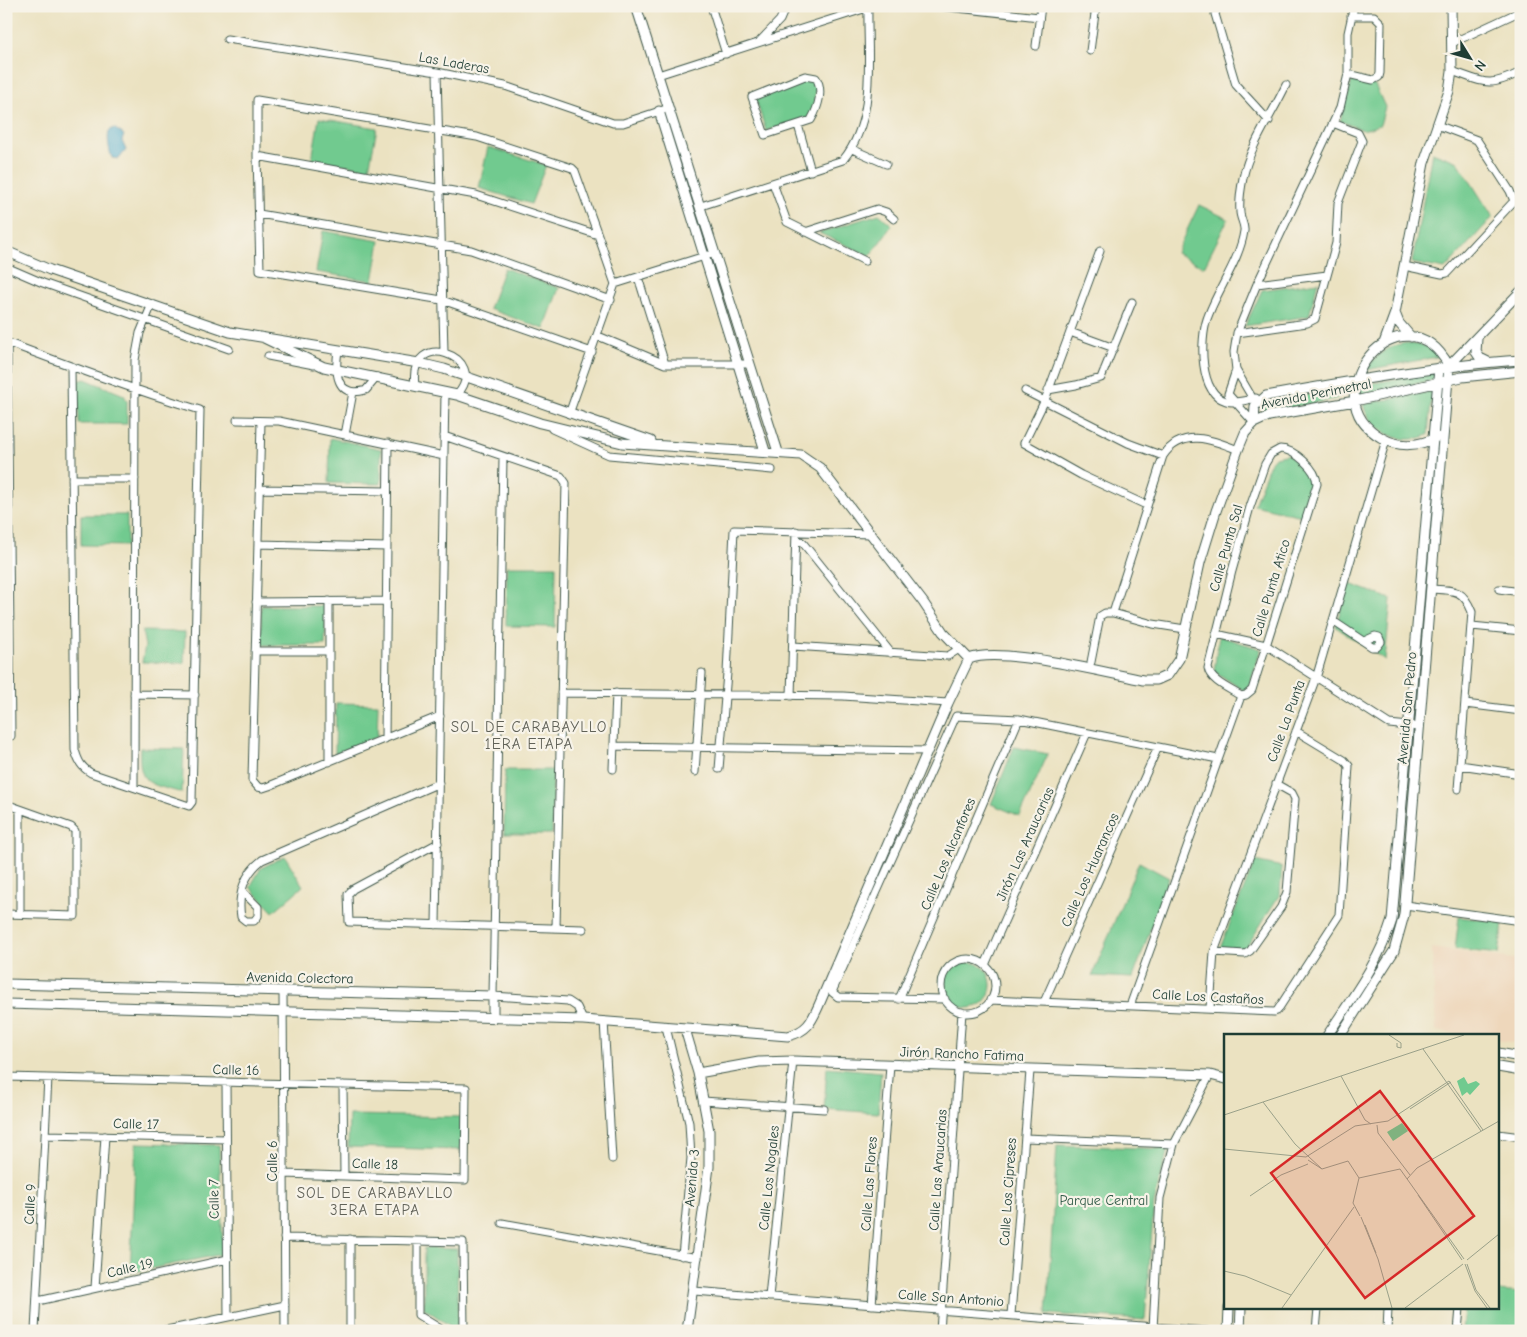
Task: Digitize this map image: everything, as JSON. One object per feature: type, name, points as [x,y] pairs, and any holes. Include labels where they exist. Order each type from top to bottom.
[{"type":"street","points":[[636,6],[778,452]]},
{"type":"street","points":[[710,6],[726,54]]},
{"type":"street","points":[[758,43],[780,20],[786,6]]},
{"type":"street","points":[[841,16],[844,6]]},
{"type":"street","points":[[939,6],[1039,17]]},
{"type":"street","points":[[1001,6],[1013,14]]},
{"type":"street","points":[[1036,46],[1041,6]]},
{"type":"street","points":[[1090,51],[1096,6]]},
{"type":"street","points":[[1218,6],[1215,14],[1236,85],[1269,121]]},
{"type":"street","points":[[1253,399],[1236,370],[1234,352],[1237,333],[1257,284],[1333,123],[1348,74],[1351,16],[1354,6]]},
{"type":"street","points":[[1443,432],[1432,439],[1410,445],[1386,440],[1368,427],[1360,415],[1355,400],[1356,380],[1363,362],[1384,343],[1395,314],[1424,163],[1449,91],[1452,71],[1451,6]]},
{"type":"street","points":[[658,76],[870,7],[867,107],[852,149],[843,160],[701,206]]},
{"type":"street","points":[[1452,44],[1521,11]]},
{"type":"street","points":[[1348,74],[1372,80],[1379,77],[1380,72],[1380,23],[1374,16],[1351,16]]},
{"type":"street","name":"Las Laderas","points":[[228,40],[436,72],[505,86],[613,123],[623,123],[669,108]]},
{"type":"street","points":[[1452,71],[1489,83],[1503,81],[1521,72]]},
{"type":"street","points":[[436,72],[444,352]]},
{"type":"street","points":[[805,76],[816,78],[819,83],[816,111],[811,120],[798,125],[765,135],[752,96],[805,76]]},
{"type":"street","points":[[1266,396],[1234,402],[1224,401],[1207,382],[1205,377],[1203,341],[1206,320],[1235,258],[1244,230],[1240,212],[1243,178],[1255,143],[1269,121],[1286,85]]},
{"type":"street","points":[[569,414],[598,336],[611,300],[615,284],[575,171],[572,168],[502,144],[257,100],[260,270],[442,300],[592,352]]},
{"type":"street","points":[[659,111],[765,451]]},
{"type":"street","points":[[1237,333],[1312,321],[1316,314],[1336,243],[1338,203],[1362,141],[1358,133],[1333,123]]},
{"type":"street","points":[[798,125],[811,171]]},
{"type":"street","points":[[1404,266],[1442,274],[1447,273],[1514,200],[1477,140],[1437,125]]},
{"type":"street","points":[[852,149],[886,164]]},
{"type":"street","points":[[257,156],[476,195],[598,235]]},
{"type":"street","points":[[773,183],[787,222],[865,261]]},
{"type":"street","points":[[805,232],[877,208],[886,212],[894,220]]},
{"type":"street","points":[[259,214],[440,243],[471,250],[611,300]]},
{"type":"street","points":[[6,251],[50,270],[230,332],[419,363],[465,376],[569,414],[661,444]]},
{"type":"street","points":[[1100,251],[1045,400],[1025,438],[1026,446],[1080,475],[1146,505]]},
{"type":"street","points":[[615,284],[716,253]]},
{"type":"street","points":[[6,267],[43,283],[146,318],[229,350]]},
{"type":"street","points":[[1257,284],[1327,274]]},
{"type":"street","points":[[638,277],[665,364]]},
{"type":"street","points":[[1395,314],[1399,323],[1411,337],[1434,346],[1449,366],[1478,338],[1521,291]]},
{"type":"street","points":[[1048,390],[1076,386],[1101,378],[1132,302]]},
{"type":"street","points":[[134,787],[135,390],[137,347],[152,304]]},
{"type":"street","points":[[1070,332],[1114,348]]},
{"type":"street","points":[[598,336],[665,364],[750,364]]},
{"type":"street","points":[[1384,343],[1411,337]]},
{"type":"street","points":[[264,338],[324,367]]},
{"type":"street","points":[[1478,338],[1476,352],[1480,358],[1488,362]]},
{"type":"street","points":[[6,736],[11,736],[7,342],[71,366],[135,390],[200,410],[192,802],[189,806],[184,805],[83,768],[77,759],[75,750],[71,366]]},
{"type":"street","points":[[338,350],[335,369],[341,385],[352,392],[366,390],[377,377]]},
{"type":"street","points":[[415,385],[414,376],[419,363],[427,355],[444,352],[458,360],[465,376],[464,383],[457,395]]},
{"type":"street","points":[[268,356],[457,395],[540,424],[609,455],[772,470]]},
{"type":"street","name":"Avenida Perimetral","points":[[1521,360],[1449,366],[1266,396],[1255,406],[1254,422],[1269,416],[1448,380],[1521,371]]},
{"type":"street","name":"Avenida San Pedro","points":[[1341,1034],[1394,951],[1402,925],[1449,366]]},
{"type":"street","name":"Avenida San Pedro","points":[[1328,1034],[1384,945],[1392,920],[1439,368]]},
{"type":"street","points":[[6,1004],[284,1013],[493,1016],[604,1021],[788,1036],[801,1033],[811,1022],[927,751],[969,659],[979,655],[991,654],[1042,660],[1143,680],[1157,680],[1175,668],[1180,659],[1200,563],[1238,450],[1245,433],[1254,422],[1228,394],[1228,389],[1236,370]]},
{"type":"street","points":[[345,434],[352,392]]},
{"type":"street","points":[[436,925],[444,392]]},
{"type":"street","points":[[1025,392],[1045,400],[1128,442],[1162,456]]},
{"type":"street","points":[[237,420],[279,421],[444,456]]},
{"type":"street","points":[[261,420],[252,780],[254,784],[263,788],[440,716]]},
{"type":"street","points":[[540,424],[622,443],[778,452],[801,455],[811,460],[924,602],[943,632],[969,659]]},
{"type":"street","points":[[444,436],[503,458],[561,476],[566,483],[556,928]]},
{"type":"street","points":[[1113,613],[1162,456],[1179,442],[1189,438],[1213,440],[1238,450]]},
{"type":"street","name":"Calle La Punta","points":[[1210,1008],[1214,952],[1317,675],[1386,440]]},
{"type":"street","points":[[385,739],[388,443]]},
{"type":"street","name":"Calle Punta Sal","points":[[1241,696],[1209,674],[1208,668],[1250,507],[1264,464],[1271,454],[1280,449],[1293,452],[1315,473],[1317,480]]},
{"type":"street","points":[[493,1016],[503,458]]},
{"type":"street","points":[[72,479],[135,479]]},
{"type":"street","name":"Calle Punta Atico","points":[[1241,696],[1246,696],[1252,690],[1317,480]]},
{"type":"street","points":[[259,489],[388,491]]},
{"type":"street","points":[[719,769],[726,694],[734,530],[796,535],[871,534]]},
{"type":"street","points":[[791,696],[796,535]]},
{"type":"street","points":[[796,535],[891,653]]},
{"type":"street","points":[[258,544],[387,547]]},
{"type":"street","points":[[1431,589],[1459,592],[1468,603],[1472,612],[1458,789]]},
{"type":"street","points":[[1499,589],[1521,592]]},
{"type":"street","points":[[329,601],[329,762]]},
{"type":"street","points":[[256,602],[386,601]]},
{"type":"street","points":[[1091,662],[1100,616],[1105,612],[1153,624],[1185,629]]},
{"type":"street","points":[[1333,621],[1364,641]]},
{"type":"street","points":[[1472,626],[1521,631]]},
{"type":"street","points":[[1216,634],[1266,645],[1317,675],[1389,724],[1419,727]]},
{"type":"street","points":[[793,646],[948,656],[959,649]]},
{"type":"street","points":[[255,650],[329,651]]},
{"type":"street","points":[[695,772],[702,673]]},
{"type":"street","points":[[613,769],[616,692]]},
{"type":"street","points":[[561,693],[726,694],[948,703]]},
{"type":"street","points":[[134,694],[195,695]]},
{"type":"street","points":[[1465,704],[1520,711],[1521,695]]},
{"type":"street","points":[[1130,1006],[1241,696]]},
{"type":"street","points":[[945,999],[838,997],[832,992],[956,716],[962,714],[1019,719],[1218,759]]},
{"type":"street","name":"Calle Los Alcanfores","points":[[899,999],[1019,719]]},
{"type":"street","name":"Calle Los Castaños","points":[[990,1000],[1277,1011],[1338,915],[1349,766],[1344,760],[1296,731]]},
{"type":"street","name":"Jirón Las Araucarias","points":[[985,965],[1087,733]]},
{"type":"street","points":[[615,746],[721,746],[927,751]]},
{"type":"street","name":"Calle Los Huarancos","points":[[1044,1002],[1158,747]]},
{"type":"street","points":[[1460,765],[1521,774]]},
{"type":"street","points":[[242,891],[248,873],[262,860],[438,783]]},
{"type":"street","points":[[1214,952],[1245,954],[1250,951],[1281,907],[1287,892],[1295,799],[1292,793],[1276,784]]},
{"type":"street","points":[[6,804],[75,830],[76,916],[6,914]]},
{"type":"street","points":[[20,809],[20,914]]},
{"type":"street","points":[[438,843],[353,889],[348,894],[348,918],[351,923],[583,929]]},
{"type":"street","points":[[1405,905],[1521,921]]},
{"type":"street","points":[[1392,920],[1402,925]]},
{"type":"street","points":[[1384,945],[1394,951]]},
{"type":"street","points":[[966,959],[977,960],[985,965],[991,972],[994,983],[990,1000],[976,1011],[962,1012],[953,1008],[945,999],[941,982],[950,966],[966,959]]},
{"type":"street","name":"Avenida Colectora","points":[[6,984],[493,996],[568,1001],[577,1008],[582,1020]]},
{"type":"street","name":"Calle 6","points":[[284,991],[285,1331]]},
{"type":"street","name":"Calle Las Araucarias","points":[[940,1331],[962,1012]]},
{"type":"street","points":[[604,1021],[612,1160]]},
{"type":"street","points":[[666,1027],[689,1123],[691,1158],[682,1256]]},
{"type":"street","name":"Avenida 3","points":[[685,1029],[698,1073],[708,1131],[709,1167],[688,1331]]},
{"type":"street","points":[[1500,1053],[1521,1057]]},
{"type":"street","name":"Jirón Rancho Fatima","points":[[698,1073],[759,1062],[793,1061],[1030,1071],[1210,1075],[1224,1078]]},
{"type":"street","name":"Calle Los Nogales","points":[[769,1297],[793,1061]]},
{"type":"street","name":"Calle Las Flores","points":[[872,1305],[890,1065]]},
{"type":"street","points":[[1500,1067],[1521,1070]]},
{"type":"street","name":"Calle Los Cipreses","points":[[1011,1315],[1030,1071]]},
{"type":"street","points":[[1153,1328],[1160,1198],[1174,1144],[1210,1075]]},
{"type":"street","name":"Calle 16","points":[[6,1077],[466,1088],[465,1180]]},
{"type":"street","name":"Calle 9","points":[[35,1331],[48,1078]]},
{"type":"street","name":"Calle 7","points":[[226,1082],[228,1316]]},
{"type":"street","points":[[343,1085],[344,1176]]},
{"type":"street","points":[[703,1102],[824,1109]]},
{"type":"street","name":"Calle 17","points":[[46,1134],[226,1139]]},
{"type":"street","points":[[1500,1134],[1521,1137]]},
{"type":"street","points":[[95,1288],[105,1136]]},
{"type":"street","points":[[1025,1138],[1174,1144]]},
{"type":"street","name":"Calle 18","points":[[284,1174],[465,1180]]},
{"type":"street","points":[[502,1223],[698,1258]]},
{"type":"street","points":[[284,1238],[463,1242],[464,1331]]},
{"type":"street","points":[[350,1239],[350,1331]]},
{"type":"street","points":[[418,1241],[418,1315],[444,1331]]},
{"type":"street","name":"Calle 19","points":[[38,1301],[228,1259]]},
{"type":"street","name":"Calle San Antonio","points":[[694,1291],[1207,1331]]},
{"type":"street","points":[[162,1331],[284,1305]]},
{"type":"street","points":[[1228,1331],[1229,1310]]},
{"type":"street","points":[[1240,1331],[1241,1310]]},
{"type":"street","points":[[1316,1331],[1318,1310]]},
{"type":"street","points":[[1386,1331],[1388,1310]]},
{"type":"street","points":[[1458,1331],[1460,1310]]},
{"type":"shaded area","points":[[1432,948],[1521,960],[1521,1044],[1500,1040],[1500,1034],[1455,1034],[1436,1031]]},
{"type":"green space","points":[[810,79],[816,85],[814,106],[808,118],[766,131],[755,97]]},
{"type":"green space","points":[[1352,81],[1375,85],[1385,107],[1380,125],[1363,130],[1340,121]]},
{"type":"green space","points":[[319,118],[377,128],[369,169],[312,159]]},
{"type":"green space","points":[[488,147],[546,165],[531,204],[479,188]]},
{"type":"green space","points":[[1432,152],[1458,162],[1493,217],[1445,269],[1412,263]]},
{"type":"green space","points":[[1199,205],[1228,219],[1204,267],[1176,253]]},
{"type":"green space","points":[[879,214],[892,225],[870,256],[819,233]]},
{"type":"green space","points":[[323,231],[380,241],[373,281],[316,272]]},
{"type":"green space","points":[[504,268],[559,288],[544,329],[489,309]]},
{"type":"green space","points":[[1318,282],[1309,316],[1245,326],[1262,290]]},
{"type":"green space","points":[[1406,343],[1425,346],[1442,356],[1366,370],[1374,359],[1383,352],[1394,346]]},
{"type":"green space","points":[[1430,373],[1434,374],[1435,380],[1364,394],[1359,392],[1360,386],[1363,385]]},
{"type":"green space","points":[[85,379],[124,395],[127,401],[127,424],[79,424],[78,381]]},
{"type":"green space","points":[[1335,390],[1341,394],[1336,399],[1266,412],[1262,409],[1262,404],[1266,402]]},
{"type":"green space","points":[[1432,391],[1428,435],[1418,438],[1398,438],[1388,434],[1372,422],[1363,404]]},
{"type":"green space","points":[[330,438],[381,449],[381,484],[329,483]]},
{"type":"green space","points":[[1288,454],[1314,479],[1302,516],[1254,505],[1270,463],[1275,457]]},
{"type":"green space","points":[[81,515],[127,515],[127,546],[81,545]]},
{"type":"green space","points":[[507,566],[556,566],[555,627],[506,626]]},
{"type":"green space","points":[[1347,583],[1391,599],[1385,660],[1336,627]]},
{"type":"green space","points":[[261,606],[326,606],[325,645],[261,645]]},
{"type":"green space","points":[[142,631],[185,632],[184,663],[142,662],[145,646]]},
{"type":"green space","points":[[1219,636],[1261,649],[1249,687],[1244,691],[1214,671]]},
{"type":"green space","points":[[336,703],[378,704],[377,737],[335,754]]},
{"type":"green space","points":[[1014,747],[1048,754],[1020,816],[991,804]]},
{"type":"green space","points":[[140,748],[184,749],[182,793],[148,781],[141,770]]},
{"type":"green space","points":[[505,770],[553,770],[552,834],[504,834]]},
{"type":"green space","points":[[285,856],[303,886],[273,912],[250,887],[261,868]]},
{"type":"green space","points":[[1255,861],[1282,867],[1280,894],[1246,948],[1220,948]]},
{"type":"green space","points":[[1139,862],[1169,878],[1133,978],[1092,976]]},
{"type":"green space","points":[[1459,917],[1503,922],[1499,954],[1455,949]]},
{"type":"green space","points":[[968,962],[981,966],[987,972],[991,985],[987,998],[981,1004],[968,1008],[955,1004],[949,998],[945,985],[949,972],[955,966]]},
{"type":"green space","points":[[827,1067],[881,1072],[878,1113],[824,1109]]},
{"type":"green space","points":[[349,1115],[461,1117],[461,1150],[348,1147]]},
{"type":"green space","points":[[136,1143],[219,1145],[223,1254],[130,1273]]},
{"type":"green space","name":"Parque Central","points":[[1057,1145],[1168,1149],[1154,1203],[1145,1320],[1047,1314]]},
{"type":"green space","points":[[424,1248],[457,1249],[458,1325],[453,1328],[424,1308]]},
{"type":"green space","points":[[1500,1291],[1521,1293],[1520,1331],[1462,1331],[1464,1310],[1500,1310]]},
{"type":"water","points":[[114,128],[124,135],[122,141],[126,150],[119,159],[112,158],[109,148],[109,131]]},
{"type":"district","name":"SOL DE CARABAYLLO 1ERA ETAPA","points":[[529,736]]},
{"type":"district","name":"SOL DE CARABAYLLO 3ERA ETAPA","points":[[375,1202]]}]
